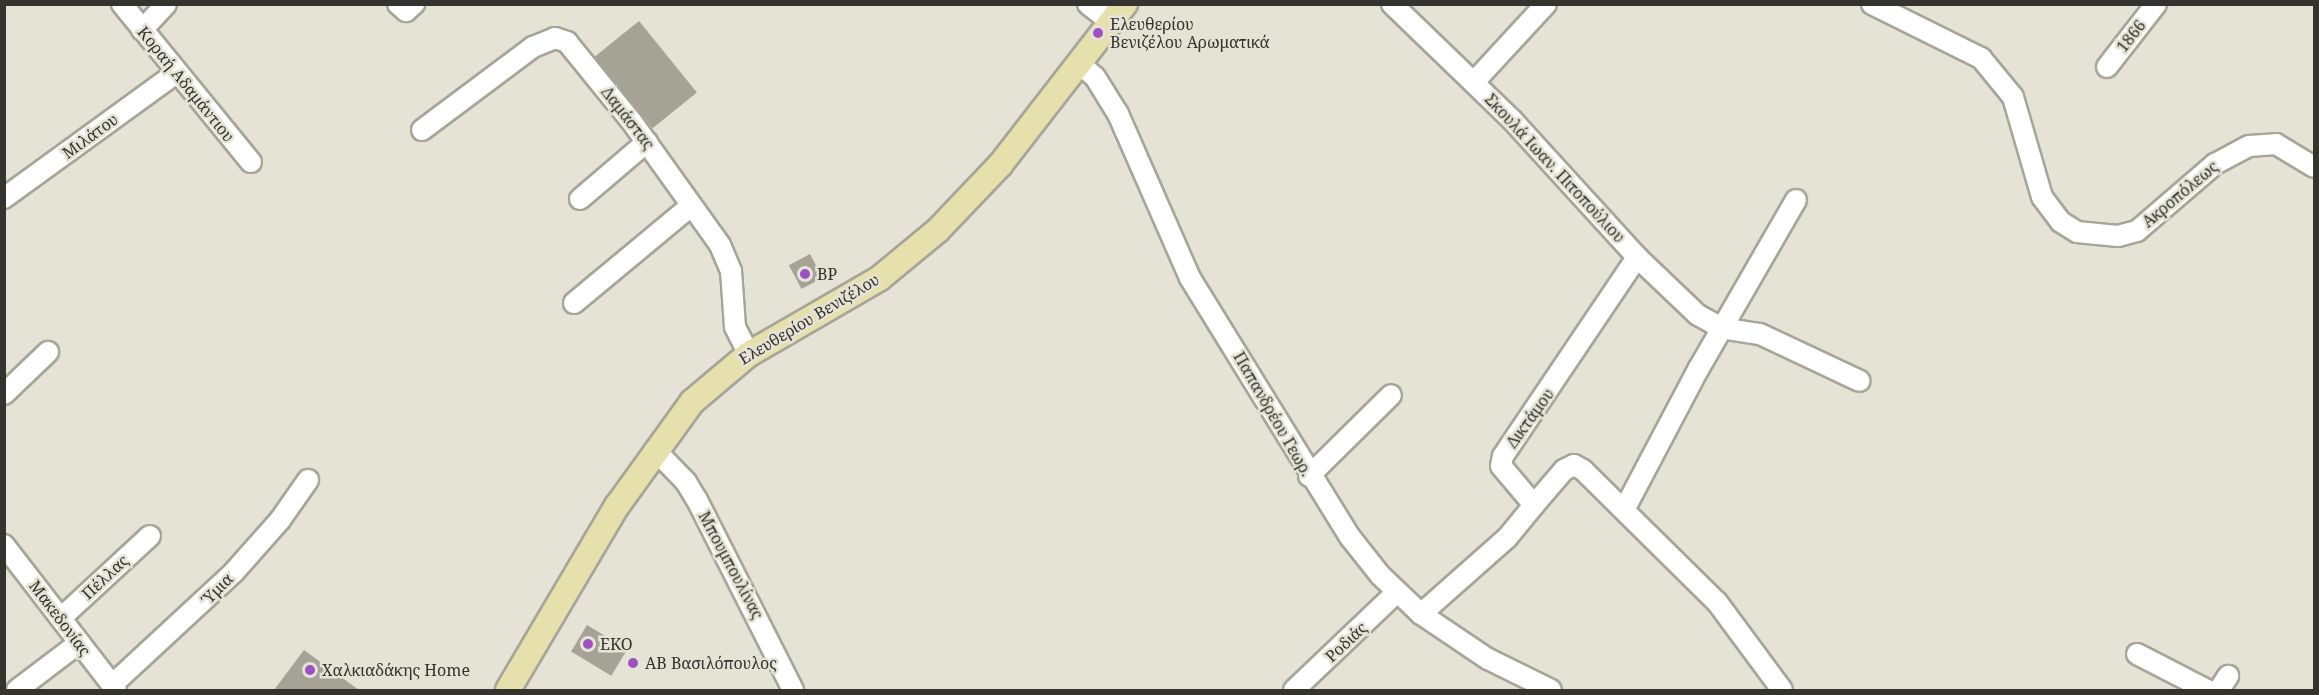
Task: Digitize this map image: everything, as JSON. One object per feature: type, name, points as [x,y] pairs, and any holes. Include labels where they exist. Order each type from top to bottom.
[{"type":"main road","name":"Ελευθερίου Βενιζέλου","points":[[508,690],[602,530],[655,450],[698,395],[749,354],[870,284],[909,256],[1000,165],[1118,14]]},
{"type":"street","name":"Κοραή Αδαμάντιου","points":[[122,4],[176,73],[251,162]]},
{"type":"street","points":[[142,30],[166,4]]},
{"type":"street","points":[[398,4],[406,11],[414,4]]},
{"type":"street","points":[[1088,4],[1118,14]]},
{"type":"street","name":"Σκουλά Ιωαν. Πιτοπούλιου","points":[[1392,4],[1474,82],[1637,257],[1698,315],[1721,328]]},
{"type":"street","points":[[1474,82],[1546,4]]},
{"type":"street","name":"Ακροπόλεως","points":[[1872,4],[1982,58],[2013,98],[2042,198],[2061,222],[2077,232],[2112,236],[2137,231],[2215,164],[2249,146],[2276,144],[2314,167]]},
{"type":"street","name":"1866","points":[[2107,68],[2156,4]]},
{"type":"street","name":"Δαμάστας","points":[[422,130],[533,47],[555,38],[572,46],[647,142],[728,261],[735,327],[749,354]]},
{"type":"street","name":"Παπανδρέου Γεωρ.","points":[[1081,64],[1112,101],[1182,264],[1309,476],[1350,537],[1397,592],[1421,614],[1488,659],[1551,690]]},
{"type":"street","name":"Μιλάτου","points":[[4,198],[176,73]]},
{"type":"street","points":[[580,199],[647,142]]},
{"type":"street","points":[[1624,510],[1721,328],[1796,200]]},
{"type":"street","points":[[574,303],[692,205]]},
{"type":"street","name":"Δικτάμου","points":[[1534,505],[1501,466],[1503,456],[1567,367],[1637,257]]},
{"type":"street","points":[[1721,328],[1760,334],[1860,381]]},
{"type":"street","points":[[4,394],[48,352]]},
{"type":"street","points":[[1309,476],[1391,395]]},
{"type":"street","name":"Μπουμπουλίνας","points":[[655,450],[686,482],[697,500],[793,690]]},
{"type":"street","points":[[1421,614],[1507,538],[1564,470],[1574,465],[1624,510],[1717,602],[1782,690]]},
{"type":"street","name":"Ύμια","points":[[114,688],[234,572],[280,520],[308,480]]},
{"type":"street","name":"Πέλλας","points":[[61,618],[150,536]]},
{"type":"street","name":"Μακεδονίας","points":[[4,545],[114,688]]},
{"type":"street","name":"Ροδιάς","points":[[1294,690],[1397,592]]},
{"type":"street","points":[[17,690],[79,643]]},
{"type":"street","points":[[2137,654],[2207,690]]},
{"type":"building","points":[[639,21],[697,92],[653,128],[595,57]]},
{"type":"building","points":[[810,254],[823,278],[801,289],[789,265]]},
{"type":"building","points":[[587,625],[627,649],[611,676],[571,652]]},
{"type":"building","name":"Χαλκιαδάκης Home","points":[[304,650],[359,690],[274,690]]},
{"type":"place","name":"Ελευθερίου Βενιζέλου Αρωματικά","points":[[1098,33]]},
{"type":"place","name":"BP","points":[[805,274]]},
{"type":"place","name":"EKO","points":[[588,644]]},
{"type":"place","name":"ΑΒ Βασιλόπουλος","points":[[633,663]]},
{"type":"place","name":"Χαλκιαδάκης Home","points":[[310,670]]}]
